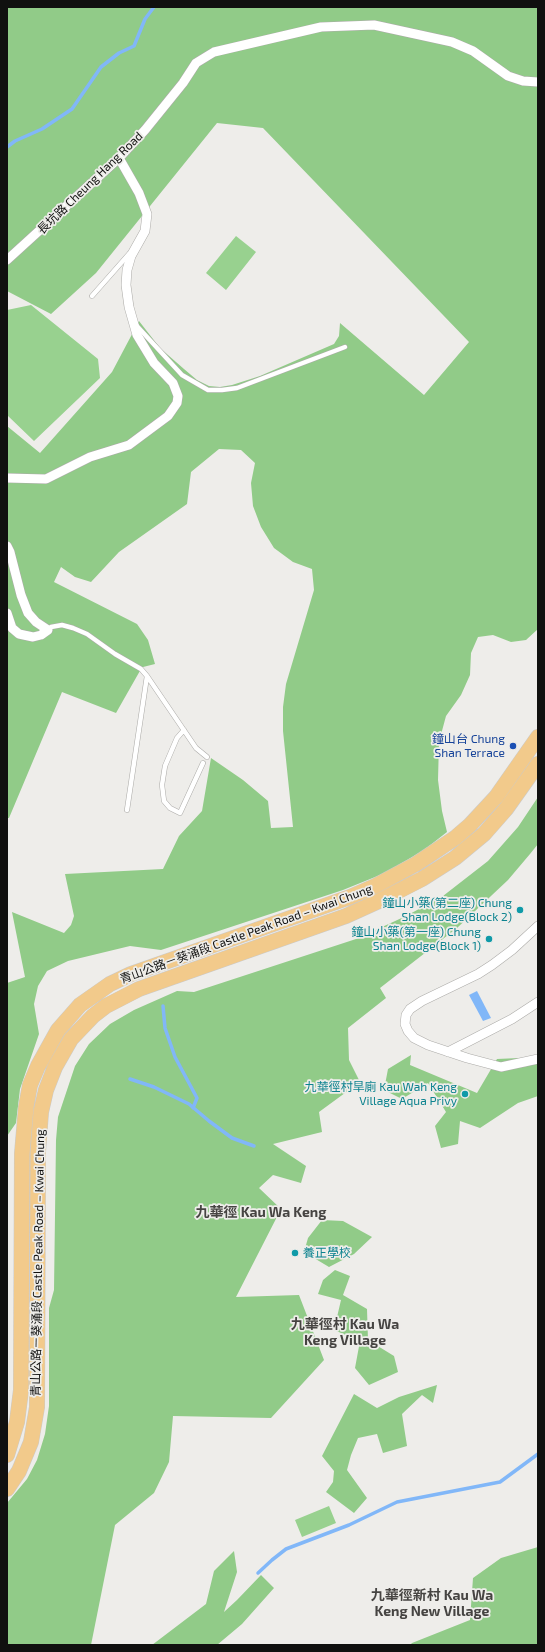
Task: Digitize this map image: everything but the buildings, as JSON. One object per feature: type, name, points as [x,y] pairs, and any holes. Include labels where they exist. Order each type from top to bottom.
[{"type":"main road","name":"青山公路－葵涌段 Castle Peak Road – Kwai Chung","points":[[7,1455],[17,1422],[21,1390],[22,1162],[26,1107],[30,1085],[38,1066],[58,1030],[80,1005],[110,984],[131,974],[350,897],[382,883],[416,864],[455,838],[470,825],[496,797],[538,737]]},
{"type":"main road","name":"青山公路－葵涌段 Castle Peak Road – Kwai Chung","points":[[7,1489],[19,1471],[25,1458],[31,1442],[36,1413],[38,1152],[41,1112],[46,1090],[55,1067],[71,1039],[93,1016],[116,1000],[139,989],[346,916],[422,879],[455,858],[484,834],[506,809],[538,764]]},
{"type":"street","name":"長坑路 Cheung Hang Road","points":[[7,260],[119,158],[145,130],[183,83],[196,64],[214,52],[321,27],[374,25],[435,37],[452,42],[473,51],[497,69],[513,78],[538,82]]},
{"type":"street","points":[[7,478],[46,479],[90,457],[129,445],[168,416],[177,403],[178,396],[173,383],[154,363],[137,335],[129,307],[126,285],[127,270],[131,256],[145,231],[147,214],[138,193],[119,158]]},
{"type":"street","points":[[7,546],[10,552],[21,596],[28,613],[36,622],[48,630],[41,635],[33,637],[19,634],[12,628],[7,613]]},
{"type":"street","points":[[538,926],[512,950],[478,974],[422,1000],[410,1009],[406,1015],[405,1024],[408,1031],[414,1038],[428,1045],[501,1067],[538,1059]]},
{"type":"street","points":[[448,1052],[512,1019],[538,1002]]},
{"type":"lane","points":[[92,296],[137,245]]},
{"type":"lane","points":[[134,323],[182,375],[208,390],[236,388],[345,347]]},
{"type":"lane","points":[[48,630],[51,627],[62,625],[73,628],[87,634],[115,654],[139,668],[196,748],[207,756]]},
{"type":"lane","points":[[126,810],[146,676]]},
{"type":"lane","points":[[184,730],[177,738],[165,766],[162,785],[164,800],[170,808],[180,813],[203,763]]},
{"type":"green space","points":[[7,7],[538,7],[538,629],[526,640],[511,642],[493,635],[478,637],[471,653],[470,675],[461,695],[446,716],[439,742],[438,780],[442,811],[447,832],[424,850],[385,873],[343,890],[161,950],[130,946],[68,961],[47,971],[38,986],[34,1004],[39,1034],[20,1089],[16,1123],[7,1136],[7,983],[25,977],[12,912],[64,933],[71,925],[74,916],[65,874],[163,869],[179,836],[202,811],[211,758],[243,780],[268,801],[271,828],[293,827],[283,731],[283,707],[286,684],[314,590],[312,569],[293,562],[274,548],[261,527],[253,506],[251,483],[255,463],[241,450],[219,449],[191,472],[187,504],[119,552],[91,582],[75,577],[61,567],[54,582],[137,624],[148,640],[155,664],[143,667],[141,669],[116,713],[62,692],[9,818],[7,818],[7,426],[40,453],[112,372],[139,321],[160,348],[197,380],[209,386],[220,387],[232,385],[260,376],[334,344],[339,336],[340,323],[424,395],[469,342],[263,128],[217,123],[96,273],[51,314],[7,291]]},
{"type":"green space","points":[[236,236],[256,252],[226,290],[206,273]]},
{"type":"green space","points":[[31,305],[98,359],[100,378],[34,441],[7,415],[7,310]]},
{"type":"green space","points":[[538,797],[538,844],[530,854],[508,880],[457,928],[380,988],[386,998],[348,1028],[349,1060],[360,1082],[319,1112],[322,1132],[273,1144],[306,1166],[301,1183],[273,1175],[259,1188],[281,1209],[236,1297],[299,1295],[324,1360],[271,1418],[173,1416],[169,1462],[154,1493],[115,1525],[91,1645],[7,1645],[7,1503],[27,1479],[37,1460],[45,1434],[49,1406],[49,1308],[54,1290],[56,1140],[58,1117],[75,1066],[89,1044],[110,1024],[134,1010],[177,991],[194,992],[356,939],[406,916],[443,896],[488,861],[518,827]]},
{"type":"green space","points":[[411,1055],[410,1065],[477,1093],[497,1059],[519,1058],[538,1063],[538,1096],[518,1103],[480,1128],[460,1121],[458,1144],[441,1148],[435,1126],[446,1112],[428,1083],[402,1099],[384,1090],[388,1069]]},
{"type":"green space","points":[[322,1220],[343,1221],[372,1237],[354,1254],[329,1267],[304,1252],[308,1238]]},
{"type":"green space","points":[[335,1270],[350,1276],[343,1295],[367,1309],[368,1340],[394,1356],[398,1372],[369,1385],[355,1368],[360,1341],[334,1330],[341,1300],[318,1294],[323,1280]]},
{"type":"green space","points":[[437,1385],[433,1403],[422,1395],[402,1414],[407,1446],[383,1453],[377,1434],[358,1438],[347,1470],[367,1498],[354,1513],[326,1492],[333,1482],[334,1471],[322,1456],[354,1394],[377,1408],[399,1397]]},
{"type":"green space","points":[[329,1506],[336,1523],[302,1537],[295,1520]]},
{"type":"green space","points":[[538,1547],[538,1645],[410,1645],[470,1620],[473,1578],[501,1558]]},
{"type":"green space","points":[[234,1551],[237,1572],[224,1612],[261,1575],[274,1588],[242,1624],[217,1645],[152,1645],[206,1604],[214,1571]]},
{"type":"water","points":[[477,991],[491,1018],[483,1021],[469,995]]},
{"type":"waterway","points":[[7,147],[15,141],[42,129],[72,109],[101,67],[119,53],[134,46],[145,19],[154,7]]},
{"type":"waterway","points":[[163,1006],[165,1028],[175,1057],[197,1098],[193,1108]]},
{"type":"waterway","points":[[130,1079],[154,1087],[189,1104],[232,1138],[254,1146]]},
{"type":"waterway","points":[[258,1573],[286,1549],[349,1525],[397,1502],[500,1482],[538,1454]]},
{"type":"place","name":"鐘山台 Chung Shan Terrace","points":[[513,746]]},
{"type":"place","name":"鐘山小築(第二座) Chung Shan Lodge(Block 2)","points":[[520,910]]},
{"type":"place","name":"鐘山小築(第一座) Chung Shan Lodge(Block 1)","points":[[489,939]]},
{"type":"place","name":"九華徑村旱廁 Kau Wah Keng Village Aqua Privy","points":[[465,1094]]},
{"type":"place","name":"養正學校","points":[[295,1253]]},
{"type":"district","name":"九華徑 Kau Wa Keng","points":[[261,1212]]},
{"type":"district","name":"九華徑村 Kau Wa Keng Village","points":[[345,1332]]},
{"type":"district","name":"九華徑新村 Kau Wa Keng New Village","points":[[432,1604]]}]
